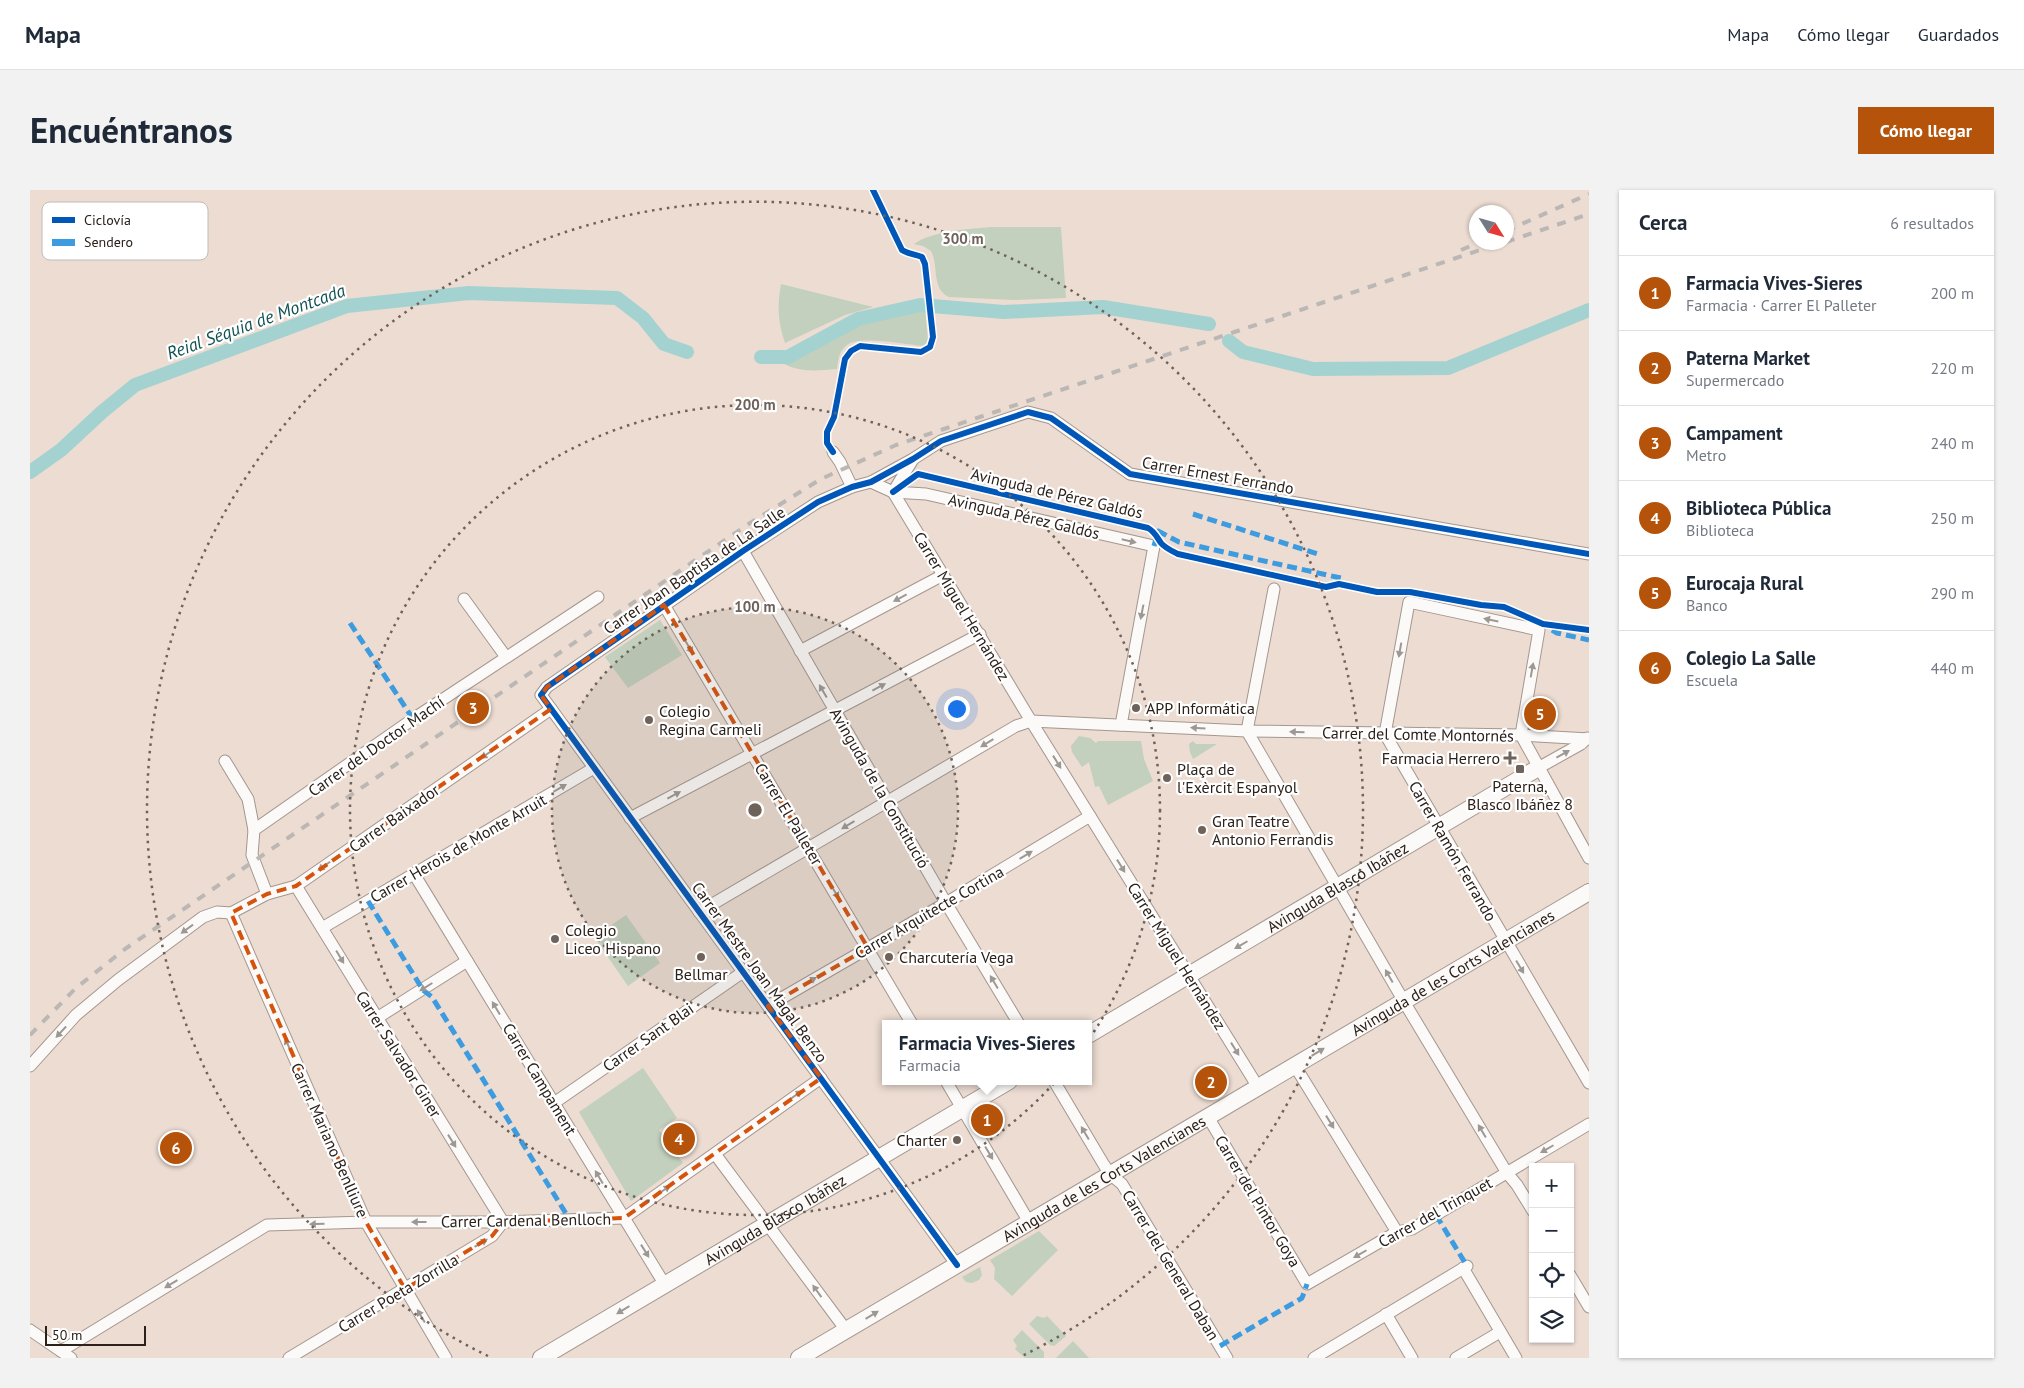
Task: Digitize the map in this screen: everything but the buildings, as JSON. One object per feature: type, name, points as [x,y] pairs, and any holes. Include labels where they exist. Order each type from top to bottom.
[{"type":"street","name":"Carrer Ernest Ferrando","points":[[871,482],[913,460],[941,441],[1028,412],[1052,418],[1130,474],[1589,554]]},
{"type":"street","points":[[833,452],[852,487]]},
{"type":"street","name":"Carrer Ernest Ferrando","points":[[893,492],[913,460]]},
{"type":"street","points":[[871,482],[893,492]]},
{"type":"street","name":"Carrer Joan Baptista de La Salle","points":[[541,695],[547,687],[742,551],[818,502],[852,487],[871,482]]},
{"type":"street","name":"Avinguda Pérez Galdós","points":[[893,492],[926,494],[1154,546],[1120,725]]},
{"type":"street","name":"Carrer Miguel Hernández","points":[[893,492],[1031,721]]},
{"type":"street","name":"Avinguda de la Constitució","points":[[742,551],[946,902],[1018,1020]]},
{"type":"street","points":[[800,651],[943,575]]},
{"type":"street","points":[[1274,589],[1247,731],[1404,1002],[1507,1173],[1517,1185],[1531,1208]]},
{"type":"street","name":"Carrer del Doctor Machí","points":[[254,830],[413,719],[598,597]]},
{"type":"street","points":[[464,599],[506,657]]},
{"type":"street","points":[[1385,734],[1409,602],[1539,630],[1521,735],[1589,858]]},
{"type":"street","name":"Carrer El Palleter","points":[[664,606],[910,1020]]},
{"type":"street","points":[[630,818],[980,634]]},
{"type":"street","name":"Carrer Mestre Joan Magal Benzo","points":[[541,695],[957,1264]]},
{"type":"street","name":"Carrer Baixador","points":[[231,913],[267,894],[296,886],[551,710]]},
{"type":"street","points":[[1031,721],[1093,821]]},
{"type":"street","points":[[699,912],[1016,726],[1031,721],[1247,731]]},
{"type":"street","name":"Carrer del Comte Montornés","points":[[1247,731],[1521,735],[1588,738]]},
{"type":"street","name":"Carrer Ramón Ferrando","points":[[1385,734],[1589,1083]]},
{"type":"street","name":"Avinguda Blasco Ibáñez","points":[[1092,1033],[1440,828],[1588,738]]},
{"type":"street","points":[[225,761],[248,799],[254,830],[252,854],[267,894]]},
{"type":"street","name":"Carrer Herois de Monte Arruit","points":[[322,928],[594,768]]},
{"type":"street","name":"Carrer Miguel Hernández","points":[[1093,821],[1258,1087]]},
{"type":"street","name":"Carrer Arquitecte Cortina","points":[[768,1006],[946,902],[1093,821]]},
{"type":"street","name":"Carrer Campament","points":[[414,874],[665,1285]]},
{"type":"street","name":"Carrer Salvador Giner","points":[[296,886],[503,1222]]},
{"type":"street","name":"Avinguda de les Corts Valencianes","points":[[800,1358],[1589,892]]},
{"type":"street","points":[[30,1066],[76,1015],[118,980],[203,917],[217,912],[231,913]]},
{"type":"street","name":"Carrer Mariano Benlliure","points":[[231,913],[366,1222],[446,1358]]},
{"type":"street","points":[[377,1018],[467,961]]},
{"type":"street","name":"Carrer Sant Blai","points":[[554,1103],[743,972]]},
{"type":"street","points":[[1295,1066],[1398,1232]]},
{"type":"street","name":"Carrer Cardenal Benlloch","points":[[61,1351],[267,1225],[366,1222],[503,1222],[624,1218],[821,1078]]},
{"type":"street","points":[[948,1085],[1030,1222]]},
{"type":"street","name":"Avinguda Blasco Ibáñez","points":[[541,1358],[1002,1085]]},
{"type":"street","points":[[1056,1085],[1110,1175]]},
{"type":"street","name":"Carrer del Pintor Goya","points":[[1208,1117],[1307,1284]]},
{"type":"street","name":"Carrer del Trinquet","points":[[1307,1284],[1398,1232],[1412,1229],[1589,1124]]},
{"type":"street","points":[[715,1154],[846,1330]]},
{"type":"street","name":"Carrer del General Daban","points":[[1110,1175],[1122,1184],[1227,1358]]},
{"type":"street","name":"Carrer Poeta Zorrilla","points":[[289,1358],[492,1236],[503,1222]]},
{"type":"street","points":[[1314,1358],[1465,1267],[1516,1358]]},
{"type":"street","points":[[1574,1282],[1589,1307]]},
{"type":"street","points":[[1386,1314],[1412,1358]]},
{"type":"street","points":[[30,1330],[71,1358]]},
{"type":"street","points":[[1456,1358],[1500,1332]]},
{"type":"highlighted area","points":[[664,605],[868,948],[768,1006],[821,1078],[624,1218],[503,1222],[492,1236],[405,1289],[366,1222],[231,913],[267,894],[296,886],[551,709],[541,695],[547,687]]},
{"type":"green space","points":[[991,227],[1061,227],[1066,298],[1014,300],[949,297],[943,293],[938,283],[931,251],[923,246],[914,244],[940,233]]},
{"type":"green space","points":[[781,284],[873,307],[845,315],[785,343],[779,314]]},
{"type":"green space","points":[[925,309],[928,341],[924,346],[884,341],[853,342],[842,350],[838,359],[837,369],[799,369],[777,360],[796,355],[841,331],[859,324],[887,316]]},
{"type":"green space","points":[[660,620],[682,655],[628,688],[605,657]]},
{"type":"green space","points":[[1079,736],[1090,738],[1096,743],[1098,741],[1141,741],[1144,759],[1153,781],[1108,805],[1099,786],[1095,787],[1089,762],[1082,767],[1072,752],[1071,746]]},
{"type":"green space","points":[[1193,741],[1196,744],[1217,744],[1193,759],[1189,744]]},
{"type":"green space","points":[[626,915],[660,963],[628,986],[594,937]]},
{"type":"green space","points":[[643,1068],[677,1118],[659,1130],[683,1163],[631,1201],[579,1112]]},
{"type":"green space","points":[[1039,1231],[1058,1250],[1012,1296],[994,1279],[995,1268],[990,1260]]},
{"type":"green space","points":[[980,1267],[982,1275],[979,1280],[972,1283],[966,1282],[962,1277]]},
{"type":"green space","points":[[1037,1316],[1044,1318],[1047,1316],[1066,1336],[1054,1346],[1050,1345],[1029,1324]]},
{"type":"green space","points":[[1022,1330],[1044,1352],[1044,1358],[1025,1358],[1015,1349],[1017,1346],[1013,1340]]},
{"type":"green space","points":[[1073,1341],[1089,1358],[1056,1358]]},
{"type":"waterway","name":"Reial Séquia de Montcada","points":[[30,472],[61,450],[135,385],[347,306],[469,293],[617,298],[643,318],[664,344],[687,352]]},
{"type":"waterway","name":"Reial Séquia de Montcada","points":[[761,357],[788,357],[858,319],[920,305],[1004,312],[1103,307],[1209,324]]},
{"type":"waterway","name":"Reial Séquia de Montcada","points":[[1229,341],[1243,352],[1313,369],[1448,368],[1589,310]]},
{"type":"railway","points":[[1514,227],[1589,194]]},
{"type":"railway","points":[[1514,239],[1589,214]]},
{"type":"railway","points":[[1461,250],[1469,247]]},
{"type":"railway","points":[[30,1035],[76,988],[125,949],[747,525],[821,479],[896,445],[1480,250]]},
{"type":"marked path","points":[[1193,514],[1321,555]]},
{"type":"marked path","points":[[1154,546],[1158,531],[1179,542],[1345,579]]},
{"type":"marked path","points":[[350,623],[413,719]]},
{"type":"marked path","points":[[1552,630],[1557,633],[1589,640]]},
{"type":"marked path","points":[[368,901],[423,990],[432,997],[570,1220]]},
{"type":"marked path","points":[[1436,1215],[1467,1266]]},
{"type":"marked path","points":[[1220,1346],[1302,1298],[1307,1284]]},
{"type":"cycle path","points":[[833,452],[827,443],[827,432],[834,417],[845,359],[851,351],[860,346],[921,352],[930,347],[933,337],[925,264],[922,257],[902,250],[873,190]]},
{"type":"cycle path","points":[[957,1265],[541,695],[547,687],[743,551],[818,502],[852,487],[871,482],[941,441],[1028,412],[1051,418],[1130,474],[1589,554]]},
{"type":"cycle path","name":"Avinguda de Pérez Galdós","points":[[893,492],[918,474],[1148,528],[1164,546],[1178,554],[1326,587],[1339,584],[1377,592],[1410,592],[1481,605],[1504,607],[1543,624],[1589,630]]},
{"type":"place","name":"Campament","points":[[473,708]]},
{"type":"place","name":"APP Informática","points":[[1136,708]]},
{"type":"place","name":"Eurocaja Rural","points":[[1540,714]]},
{"type":"place","name":"Colegio Regina Carmeli","points":[[649,720]]},
{"type":"place","name":"Farmacia Herrero","points":[[1510,758]]},
{"type":"place","name":"Paterna, Blasco Ibáñez 8","points":[[1520,769]]},
{"type":"place","name":"Plaça de l'Exèrcit Espanyol","points":[[1167,778]]},
{"type":"place","name":"Gran Teatre Antonio Ferrandis","points":[[1202,830]]},
{"type":"place","name":"Colegio Liceo Hispano","points":[[555,939]]},
{"type":"place","name":"Bellmar","points":[[701,957]]},
{"type":"place","name":"Charcutería Vega","points":[[889,957]]},
{"type":"place","name":"Paterna Market","points":[[1211,1082]]},
{"type":"place","name":"Farmacia Vives-Sieres","points":[[987,1120]]},
{"type":"place","name":"Biblioteca Pública","points":[[679,1139]]},
{"type":"place","name":"Charter","points":[[957,1140]]},
{"type":"place","name":"Colegio La Salle","points":[[176,1148]]}]
